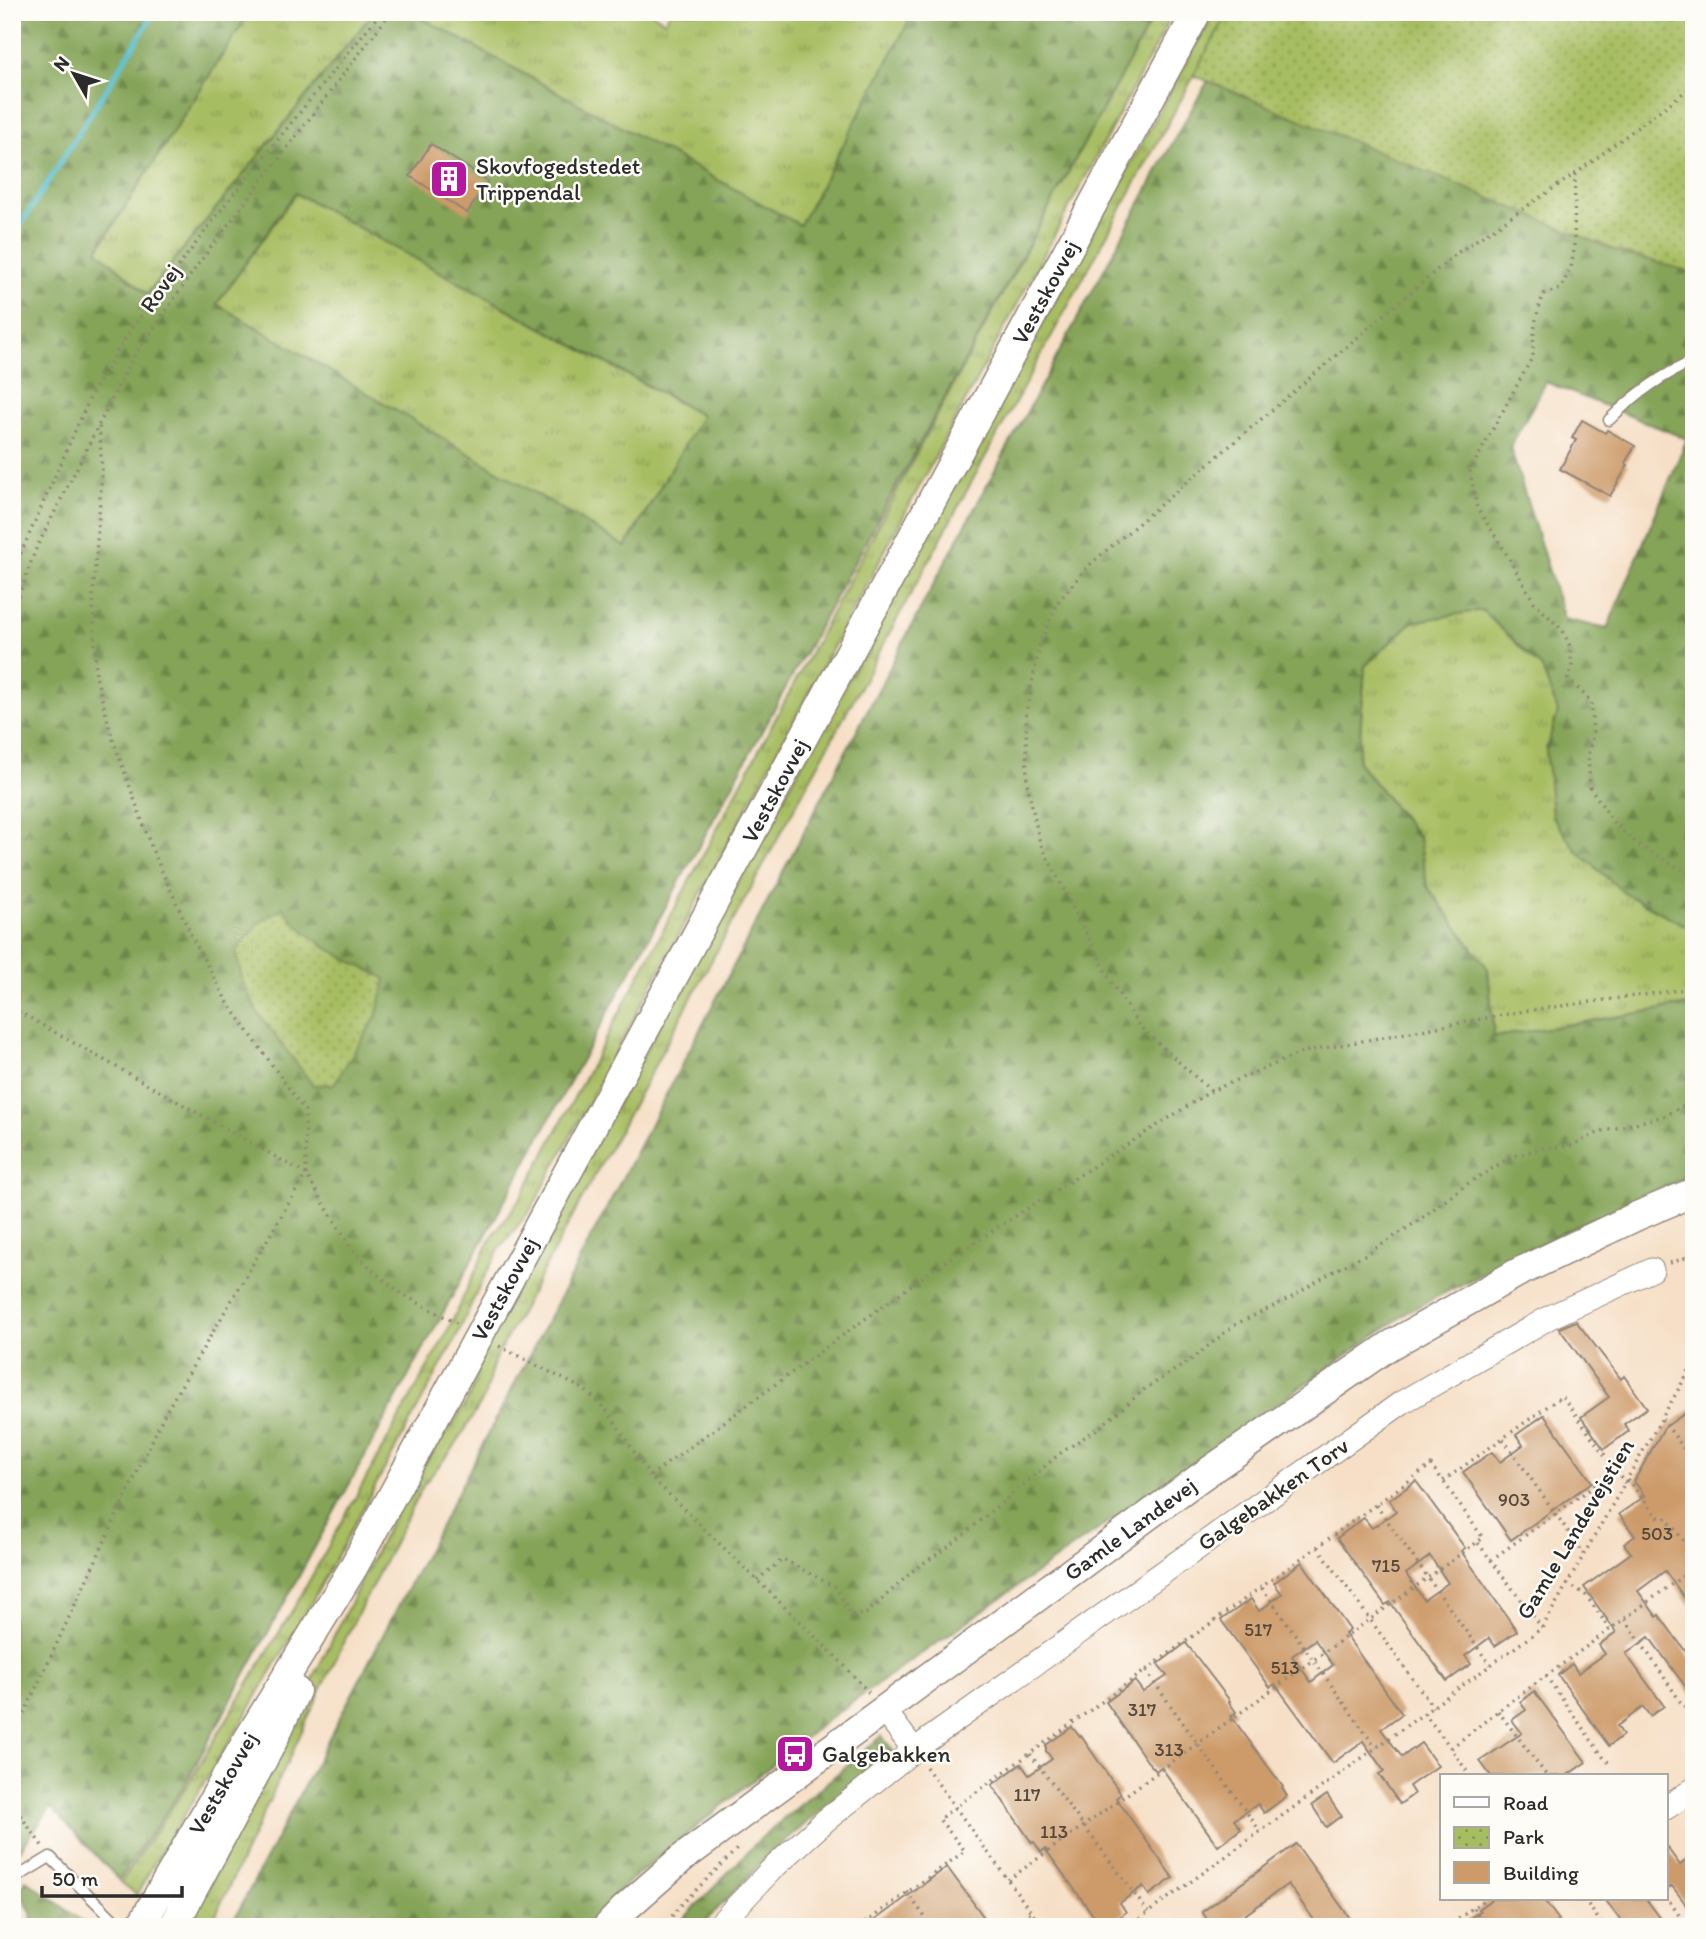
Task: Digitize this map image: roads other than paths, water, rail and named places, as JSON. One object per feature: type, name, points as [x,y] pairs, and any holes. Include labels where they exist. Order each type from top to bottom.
[{"type":"street","name":"Vestskovvej","points":[[140,1927],[248,1739],[353,1568],[1197,12]]},
{"type":"street","name":"Gamle Landevej","points":[[607,1927],[681,1859],[1202,1476],[1389,1346],[1517,1273],[1694,1192]]},
{"type":"street","name":"Galgebakken Torv","points":[[717,1927],[771,1870],[826,1820],[914,1750],[1401,1403],[1550,1317],[1652,1270]]},
{"type":"street","name":"Vestskovvej","points":[[173,1927],[273,1741],[353,1568]]},
{"type":"street","points":[[885,1711],[914,1750]]},
{"type":"street","points":[[1668,1807],[1694,1789]]},
{"type":"lane","points":[[1609,420],[1651,384],[1694,360]]},
{"type":"lane","points":[[12,1880],[50,1857],[121,1927]]},
{"type":"waterway","points":[[12,239],[155,12]]},
{"type":"place","name":"Skovfogedstedet Trippendal","points":[[449,179]]},
{"type":"place","name":"Galgebakken","points":[[795,1754]]}]
